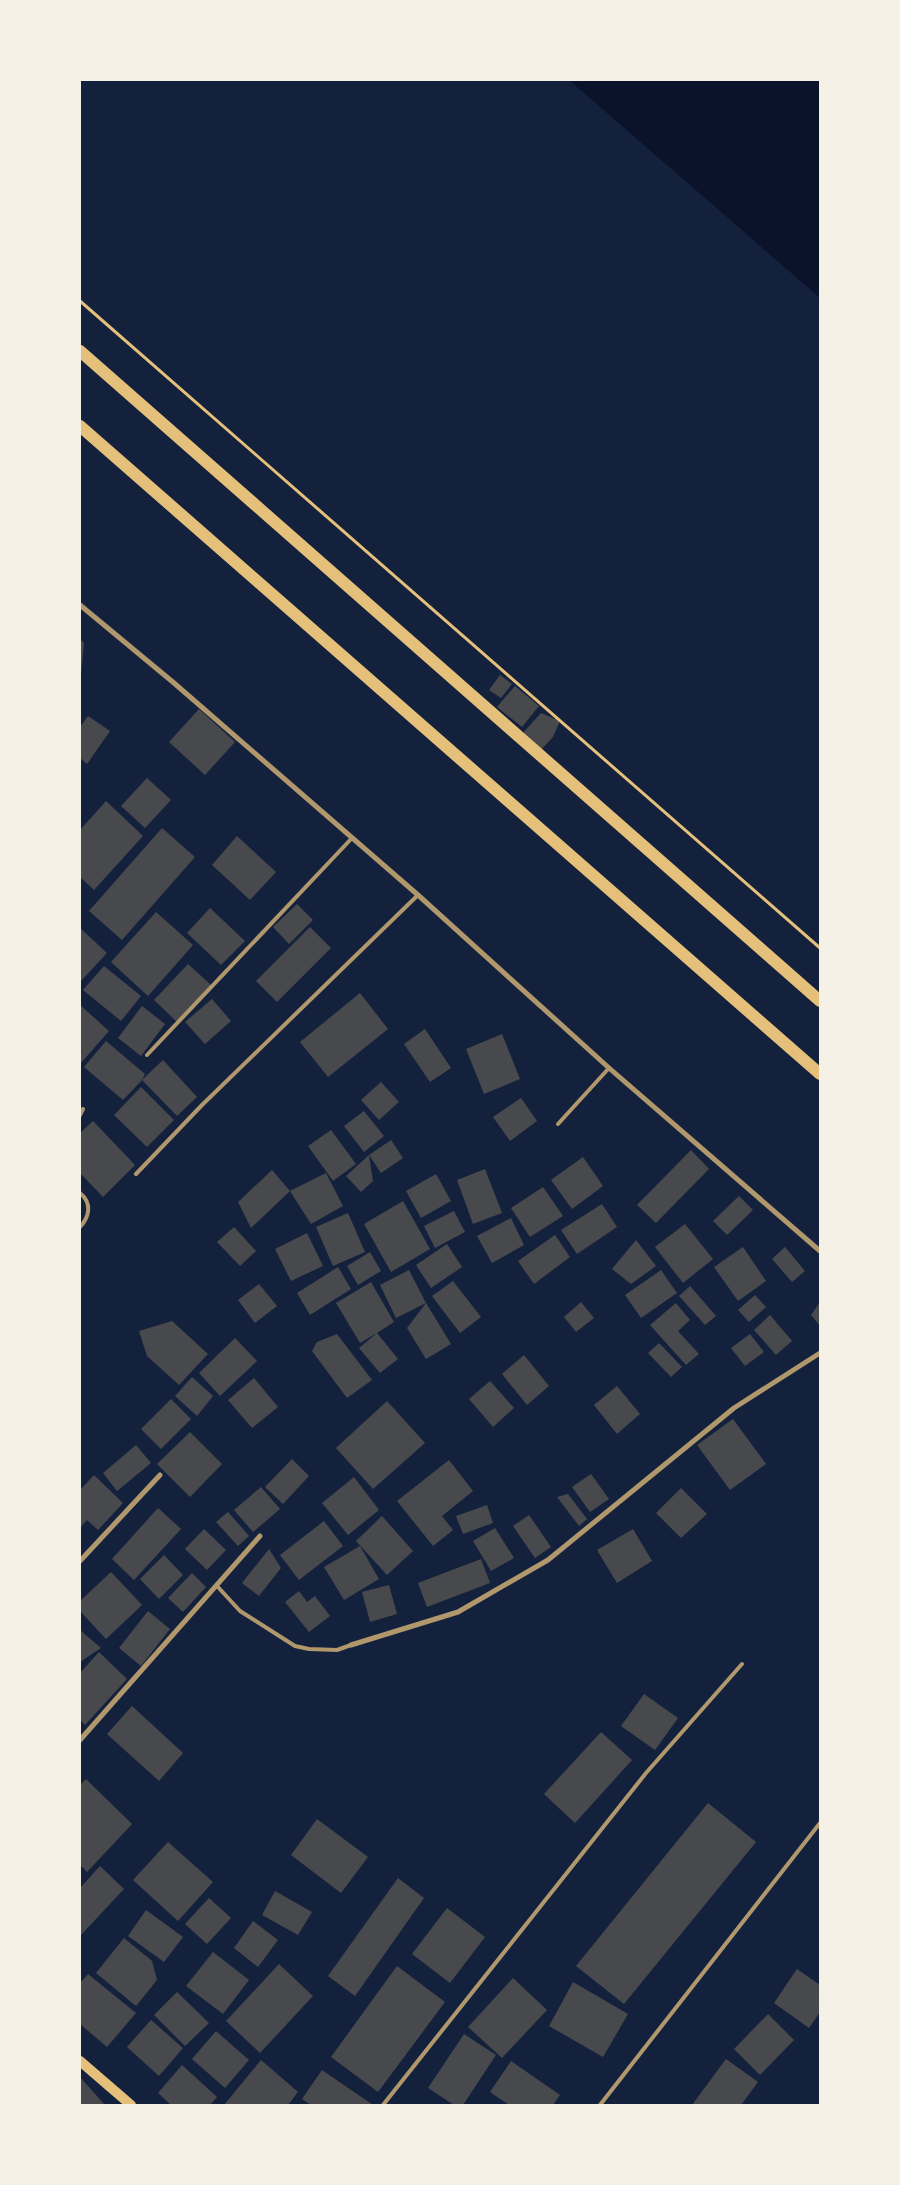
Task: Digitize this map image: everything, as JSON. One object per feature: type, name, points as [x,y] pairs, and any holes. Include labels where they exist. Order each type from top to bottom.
[{"type":"main road","points":[[80,351],[820,1001]]},
{"type":"main road","points":[[80,426],[820,1074]]},
{"type":"main road","points":[[80,2061],[131,2105]]},
{"type":"street","points":[[80,605],[174,683],[418,895],[609,1068],[820,1251]]},
{"type":"street","points":[[351,1645],[458,1612],[548,1560],[734,1408],[820,1353]]},
{"type":"street","points":[[80,1561],[160,1475]]},
{"type":"street","points":[[80,1740],[260,1536]]},
{"type":"lane","points":[[147,1055],[352,838]]},
{"type":"lane","points":[[136,1174],[202,1105],[418,895]]},
{"type":"lane","points":[[558,1124],[609,1068]]},
{"type":"lane","points":[[80,1115],[83,1109]]},
{"type":"lane","points":[[80,1193],[88,1202],[89,1209],[88,1217],[80,1227]]},
{"type":"lane","points":[[217,1586],[240,1611],[295,1646],[309,1649],[337,1650],[351,1645]]},
{"type":"lane","points":[[383,2105],[646,1773],[742,1664]]},
{"type":"lane","points":[[600,2105],[820,1823]]},
{"type":"path","points":[[80,301],[820,948]]},
{"type":"water","points":[[569,80],[820,80],[820,298]]},
{"type":"building","points":[[80,639],[84,643],[81,673],[80,673]]},
{"type":"building","points":[[500,675],[512,684],[501,698],[489,690]]},
{"type":"building","points":[[515,686],[539,706],[522,727],[497,707]]},
{"type":"building","points":[[199,709],[235,742],[205,775],[169,742]]},
{"type":"building","points":[[541,713],[560,721],[553,737],[540,751],[522,734]]},
{"type":"building","points":[[88,716],[110,731],[87,764],[80,758],[80,727]]},
{"type":"building","points":[[147,778],[171,800],[145,828],[121,806]]},
{"type":"building","points":[[106,801],[143,836],[94,890],[80,877],[80,830]]},
{"type":"building","points":[[162,828],[195,857],[122,940],[89,911]]},
{"type":"building","points":[[237,836],[276,872],[250,900],[212,865]]},
{"type":"building","points":[[297,904],[313,920],[289,944],[273,927]]},
{"type":"building","points":[[210,908],[245,941],[221,965],[187,933]]},
{"type":"building","points":[[156,912],[193,945],[148,996],[111,962]]},
{"type":"building","points":[[310,927],[331,948],[277,1002],[256,981]]},
{"type":"building","points":[[80,928],[107,953],[80,982]]},
{"type":"building","points":[[188,964],[211,985],[177,1022],[154,1000]]},
{"type":"building","points":[[104,966],[141,996],[121,1021],[83,990]]},
{"type":"building","points":[[360,993],[388,1029],[328,1077],[300,1042]]},
{"type":"building","points":[[212,999],[231,1021],[205,1044],[185,1022]]},
{"type":"building","points":[[80,1005],[109,1031],[80,1064]]},
{"type":"building","points":[[142,1006],[165,1024],[141,1056],[118,1038]]},
{"type":"building","points":[[425,1029],[451,1068],[430,1082],[404,1044]]},
{"type":"building","points":[[502,1034],[520,1079],[484,1094],[466,1049]]},
{"type":"building","points":[[106,1041],[145,1074],[142,1080],[123,1100],[84,1067]]},
{"type":"building","points":[[163,1060],[197,1097],[177,1116],[142,1080]]},
{"type":"building","points":[[381,1082],[399,1102],[379,1120],[361,1100]]},
{"type":"building","points":[[141,1087],[174,1120],[147,1147],[114,1115]]},
{"type":"building","points":[[521,1098],[537,1121],[510,1141],[493,1117]]},
{"type":"building","points":[[364,1111],[384,1136],[364,1152],[344,1126]]},
{"type":"building","points":[[93,1121],[135,1165],[103,1197],[80,1173],[80,1133]]},
{"type":"building","points":[[331,1130],[356,1164],[333,1181],[308,1146]]},
{"type":"building","points":[[391,1140],[403,1158],[381,1173],[369,1155]]},
{"type":"building","points":[[691,1150],[709,1169],[656,1223],[637,1205]]},
{"type":"building","points":[[369,1155],[373,1181],[361,1192],[346,1176]]},
{"type":"building","points":[[583,1157],[603,1186],[572,1209],[551,1180]]},
{"type":"building","points":[[485,1169],[502,1213],[473,1224],[457,1180]]},
{"type":"building","points":[[272,1170],[290,1191],[251,1228],[238,1202]]},
{"type":"building","points":[[326,1173],[343,1206],[311,1224],[290,1191]]},
{"type":"building","points":[[436,1174],[451,1201],[421,1218],[406,1191]]},
{"type":"building","points":[[543,1187],[563,1216],[530,1237],[511,1208]]},
{"type":"building","points":[[739,1196],[753,1210],[727,1235],[713,1221]]},
{"type":"building","points":[[403,1201],[430,1249],[391,1272],[364,1224]]},
{"type":"building","points":[[602,1204],[617,1227],[577,1254],[561,1230]]},
{"type":"building","points":[[454,1211],[465,1232],[435,1248],[424,1226]]},
{"type":"building","points":[[348,1213],[365,1252],[333,1266],[316,1227]]},
{"type":"building","points":[[511,1218],[524,1245],[492,1263],[477,1236]]},
{"type":"building","points":[[685,1224],[713,1259],[683,1283],[655,1247]]},
{"type":"building","points":[[234,1227],[256,1251],[240,1266],[217,1242]]},
{"type":"building","points":[[307,1233],[323,1266],[291,1281],[275,1249]]},
{"type":"building","points":[[555,1235],[570,1257],[534,1284],[518,1261]]},
{"type":"building","points":[[636,1240],[656,1266],[631,1284],[612,1269]]},
{"type":"building","points":[[447,1244],[462,1267],[431,1288],[416,1265]]},
{"type":"building","points":[[743,1247],[766,1281],[738,1301],[714,1267]]},
{"type":"building","points":[[785,1247],[805,1271],[792,1282],[772,1259]]},
{"type":"building","points":[[370,1252],[381,1271],[358,1285],[347,1266]]},
{"type":"building","points":[[338,1267],[351,1289],[310,1315],[297,1293]]},
{"type":"building","points":[[409,1270],[426,1303],[396,1318],[380,1285]]},
{"type":"building","points":[[661,1270],[677,1293],[641,1318],[625,1295]]},
{"type":"building","points":[[453,1281],[481,1317],[460,1333],[432,1296]]},
{"type":"building","points":[[371,1282],[394,1322],[360,1343],[336,1303]]},
{"type":"building","points":[[259,1284],[277,1306],[255,1323],[238,1300]]},
{"type":"building","points":[[690,1286],[716,1316],[705,1325],[679,1296]]},
{"type":"building","points":[[755,1295],[766,1307],[749,1322],[738,1310]]},
{"type":"building","points":[[581,1302],[594,1318],[576,1332],[564,1317]]},
{"type":"building","points":[[820,1302],[820,1326],[811,1315]]},
{"type":"building","points":[[426,1303],[451,1344],[426,1359],[407,1328]]},
{"type":"building","points":[[676,1303],[690,1320],[678,1331],[699,1354],[686,1365],[650,1325]]},
{"type":"building","points":[[770,1315],[792,1341],[776,1355],[754,1330]]},
{"type":"building","points":[[172,1321],[208,1354],[179,1385],[147,1356],[139,1331]]},
{"type":"building","points":[[377,1333],[398,1359],[380,1373],[359,1348]]},
{"type":"building","points":[[337,1334],[372,1380],[347,1398],[312,1351],[317,1342]]},
{"type":"building","points":[[750,1334],[764,1352],[745,1366],[731,1348]]},
{"type":"building","points":[[235,1338],[257,1361],[220,1396],[199,1373]]},
{"type":"building","points":[[659,1343],[682,1367],[671,1377],[648,1353]]},
{"type":"building","points":[[524,1355],[549,1386],[527,1405],[502,1374]]},
{"type":"building","points":[[192,1377],[213,1396],[197,1416],[175,1396]]},
{"type":"building","points":[[254,1378],[278,1407],[252,1428],[228,1400]]},
{"type":"building","points":[[490,1381],[514,1408],[493,1427],[469,1399]]},
{"type":"building","points":[[617,1386],[640,1414],[617,1434],[594,1405]]},
{"type":"building","points":[[171,1399],[191,1419],[161,1449],[141,1429]]},
{"type":"building","points":[[387,1401],[425,1443],[373,1489],[336,1448]]},
{"type":"building","points":[[733,1419],[766,1464],[730,1490],[697,1445]]},
{"type":"building","points":[[190,1432],[222,1464],[190,1497],[157,1464]]},
{"type":"building","points":[[136,1445],[151,1463],[117,1491],[103,1473]]},
{"type":"building","points":[[292,1459],[309,1476],[283,1504],[265,1487]]},
{"type":"building","points":[[449,1460],[473,1491],[442,1516],[453,1530],[433,1546],[397,1501]]},
{"type":"building","points":[[591,1474],[609,1499],[590,1512],[572,1487]]},
{"type":"building","points":[[94,1475],[123,1503],[98,1530],[87,1520],[80,1528],[80,1490]]},
{"type":"building","points":[[354,1477],[379,1510],[348,1535],[322,1503]]},
{"type":"building","points":[[261,1487],[280,1509],[253,1532],[234,1510]]},
{"type":"building","points":[[681,1488],[707,1514],[681,1538],[656,1513]]},
{"type":"building","points":[[568,1494],[587,1519],[579,1526],[557,1497]]},
{"type":"building","points":[[487,1505],[493,1523],[463,1534],[456,1516]]},
{"type":"building","points":[[158,1508],[181,1529],[134,1580],[112,1559]]},
{"type":"building","points":[[228,1512],[249,1536],[238,1546],[216,1522]]},
{"type":"building","points":[[529,1515],[551,1547],[535,1558],[513,1526]]},
{"type":"building","points":[[382,1516],[413,1551],[387,1575],[356,1541]]},
{"type":"building","points":[[324,1521],[343,1546],[299,1580],[280,1555]]},
{"type":"building","points":[[495,1528],[514,1558],[491,1571],[473,1541]]},
{"type":"building","points":[[204,1529],[226,1550],[207,1570],[185,1549]]},
{"type":"building","points":[[633,1529],[652,1561],[617,1583],[597,1550]]},
{"type":"building","points":[[360,1546],[379,1579],[344,1600],[324,1567]]},
{"type":"building","points":[[269,1549],[281,1568],[259,1596],[242,1583]]},
{"type":"building","points":[[164,1555],[183,1575],[159,1599],[140,1579]]},
{"type":"building","points":[[481,1559],[490,1583],[427,1607],[418,1583]]},
{"type":"building","points":[[111,1572],[142,1605],[106,1639],[80,1611],[80,1601]]},
{"type":"building","points":[[192,1573],[206,1587],[183,1612],[168,1598]]},
{"type":"building","points":[[389,1585],[397,1614],[370,1622],[362,1592]]},
{"type":"building","points":[[299,1591],[307,1602],[315,1596],[330,1616],[309,1632],[285,1602]]},
{"type":"building","points":[[148,1611],[170,1629],[141,1666],[119,1648]]},
{"type":"building","points":[[80,1630],[101,1648],[80,1662]]},
{"type":"building","points":[[99,1652],[127,1679],[85,1725],[80,1720],[80,1673]]},
{"type":"building","points":[[644,1694],[678,1718],[655,1750],[621,1726]]},
{"type":"building","points":[[132,1706],[183,1753],[159,1781],[107,1734]]},
{"type":"building","points":[[601,1732],[632,1760],[575,1823],[544,1794]]},
{"type":"building","points":[[86,1779],[132,1824],[87,1872],[80,1865],[80,1785]]},
{"type":"building","points":[[708,1803],[756,1842],[624,2004],[576,1966]]},
{"type":"building","points":[[317,1819],[368,1857],[341,1893],[291,1855]]},
{"type":"building","points":[[168,1842],[213,1882],[178,1921],[133,1880]]},
{"type":"building","points":[[100,1866],[124,1889],[80,1936],[80,1888]]},
{"type":"building","points":[[398,1878],[424,1898],[355,1996],[328,1976]]},
{"type":"building","points":[[275,1891],[312,1912],[298,1935],[262,1915]]},
{"type":"building","points":[[209,1898],[231,1918],[207,1944],[185,1924]]},
{"type":"building","points":[[447,1908],[485,1937],[450,1983],[412,1954]]},
{"type":"building","points":[[146,1910],[183,1937],[164,1962],[128,1936]]},
{"type":"building","points":[[253,1921],[278,1940],[258,1967],[234,1948]]},
{"type":"building","points":[[124,1938],[152,1961],[157,1980],[136,2006],[96,1973]]},
{"type":"building","points":[[213,1952],[249,1980],[223,2014],[186,1986]]},
{"type":"building","points":[[279,1964],[313,1996],[260,2053],[226,2021]]},
{"type":"building","points":[[397,1966],[445,2002],[378,2092],[331,2057]]},
{"type":"building","points":[[797,1969],[820,1985],[820,2012],[809,2028],[774,2003]]},
{"type":"building","points":[[88,1974],[136,2013],[107,2047],[80,2024],[80,1983]]},
{"type":"building","points":[[513,1978],[547,2010],[502,2058],[468,2027]]},
{"type":"building","points":[[573,1982],[628,2014],[603,2057],[549,2026]]},
{"type":"building","points":[[177,1992],[209,2023],[185,2046],[154,2015]]},
{"type":"building","points":[[768,2014],[794,2040],[760,2075],[734,2049]]},
{"type":"building","points":[[151,2020],[183,2048],[159,2076],[127,2047]]},
{"type":"building","points":[[216,2031],[249,2060],[225,2088],[192,2059]]},
{"type":"building","points":[[464,2034],[496,2055],[463,2105],[454,2105],[428,2088]]},
{"type":"building","points":[[726,2059],[758,2082],[741,2105],[692,2105]]},
{"type":"building","points":[[261,2060],[298,2092],[288,2105],[224,2105]]},
{"type":"building","points":[[511,2061],[560,2095],[553,2105],[509,2105],[490,2092]]},
{"type":"building","points":[[182,2065],[217,2097],[210,2105],[171,2105],[158,2093]]},
{"type":"building","points":[[322,2070],[373,2105],[311,2105],[302,2099]]},
{"type":"building","points":[[80,2077],[105,2105],[80,2105]]}]
